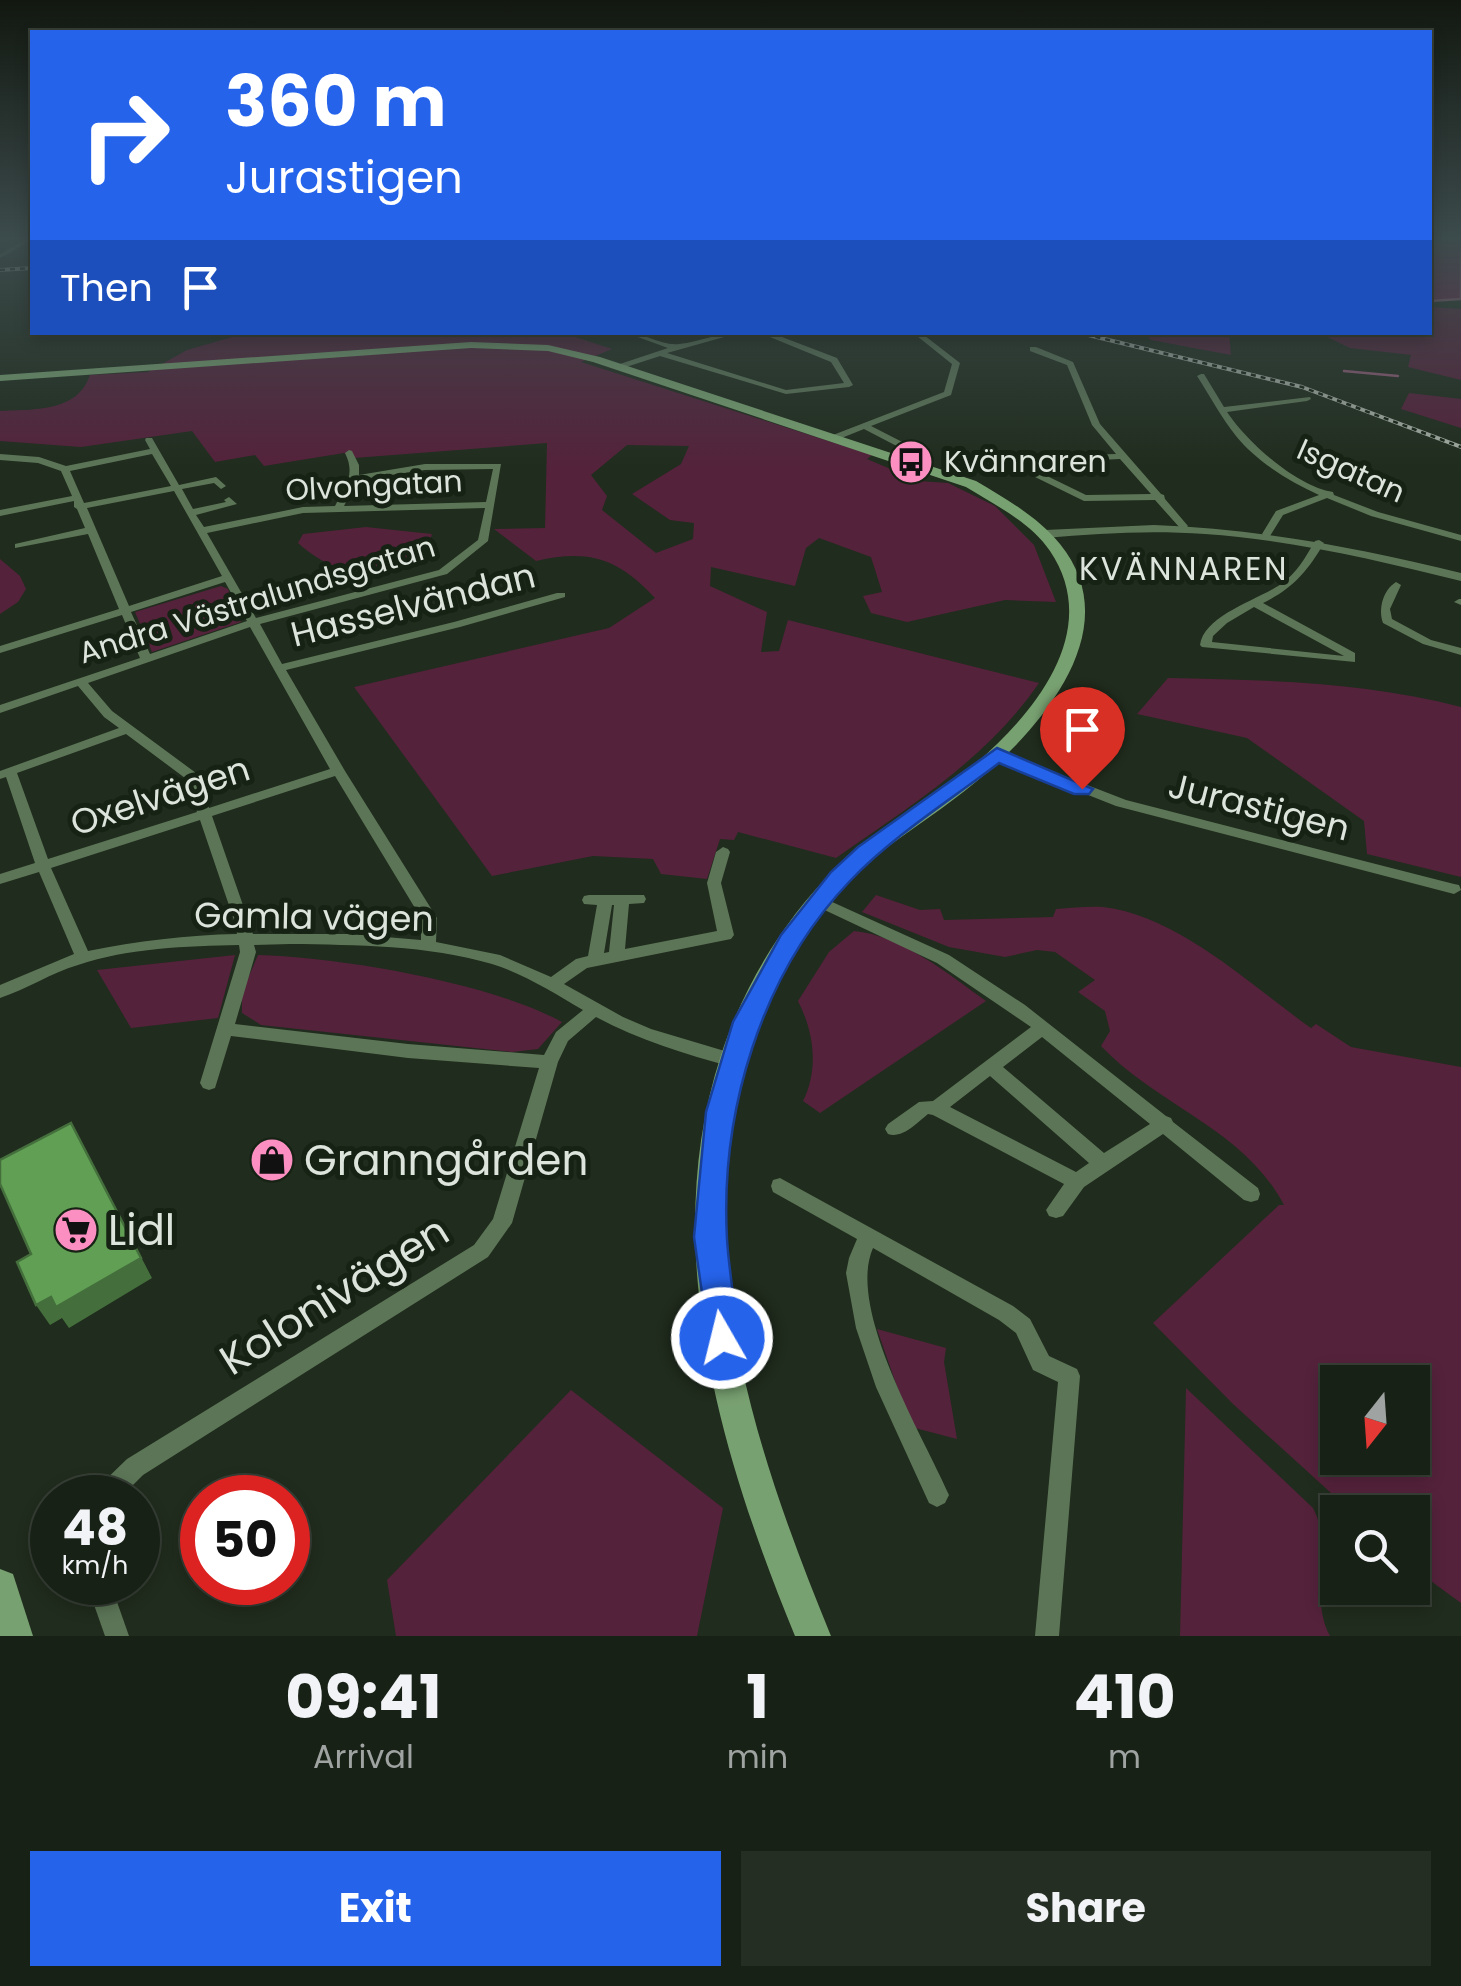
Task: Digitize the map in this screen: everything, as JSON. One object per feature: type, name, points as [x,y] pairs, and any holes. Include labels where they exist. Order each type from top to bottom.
[{"type":"main road","points":[[0,378],[492,344],[558,350],[836,437],[971,484],[1019,510],[1045,534],[1069,565],[1080,595],[1076,632],[1067,661],[1042,705],[997,754],[866,853],[819,901],[763,987],[732,1060],[714,1171],[710,1237],[716,1306],[732,1402],[754,1480],[786,1576],[813,1636]]},
{"type":"main road","points":[[0,1587],[14,1636]]},
{"type":"street","points":[[636,335],[674,348]]},
{"type":"street","points":[[620,367],[715,335]]},
{"type":"street","points":[[659,353],[786,392],[849,385],[834,360],[768,335]]},
{"type":"street","points":[[836,437],[950,390],[956,364],[920,335]]},
{"type":"street","points":[[1033,349],[1070,364],[1096,426],[1183,526]]},
{"type":"street","name":"Isgatan","points":[[1201,376],[1241,437],[1266,460],[1330,494],[1461,538]]},
{"type":"street","points":[[1223,410],[1306,399]]},
{"type":"street","points":[[863,425],[916,452]]},
{"type":"street","points":[[0,458],[39,460],[64,469],[151,446],[338,771],[429,918],[428,947]]},
{"type":"street","points":[[349,453],[355,465],[354,478]]},
{"type":"street","points":[[1122,456],[1078,458],[1038,475],[1084,498],[1161,497]]},
{"type":"street","name":"Andra Västralundsgatan","points":[[0,709],[252,623],[443,572],[484,541],[498,466],[425,468],[354,478],[338,509]]},
{"type":"street","points":[[64,469],[146,659]]},
{"type":"street","points":[[0,513],[216,480],[221,486]]},
{"type":"street","points":[[1268,534],[1279,512],[1330,494]]},
{"type":"street","points":[[190,513],[232,504],[229,500]]},
{"type":"street","name":"Olvongatan","points":[[200,531],[286,512],[491,506]]},
{"type":"street","points":[[1045,534],[1183,526],[1268,534],[1461,578]]},
{"type":"street","points":[[20,546],[91,530]]},
{"type":"street","points":[[1255,602],[1353,658],[1228,651],[1206,645],[1207,635],[1216,626],[1255,602],[1294,583],[1308,568],[1319,543]]},
{"type":"street","points":[[0,650],[227,578]]},
{"type":"street","points":[[1396,585],[1385,609],[1387,621],[1426,642],[1461,652]]},
{"type":"street","name":"Hasselvändan","points":[[279,668],[401,636],[472,623],[561,595]]},
{"type":"street","points":[[80,682],[127,729],[191,776],[248,942],[228,1029],[209,1083]]},
{"type":"street","points":[[83,957],[5,773],[127,729]]},
{"type":"street","name":"Jurastigen","points":[[997,754],[1121,803],[1454,889]]},
{"type":"street","name":"Oxelvägen","points":[[0,879],[338,771]]},
{"type":"street","points":[[555,984],[582,963],[726,936],[714,883],[723,852]]},
{"type":"street","points":[[595,960],[614,900],[616,956]]},
{"type":"street","points":[[819,901],[943,959],[1044,1028],[1251,1194]]},
{"type":"street","name":"Gamla vägen","points":[[0,992],[83,957],[145,947],[248,942],[428,947],[494,959],[555,984],[666,1041],[732,1060]]},
{"type":"street","name":"Kolonivägen","points":[[127,1475],[481,1251],[502,1223],[549,1062],[562,1037],[596,1008]]},
{"type":"street","points":[[936,1108],[1044,1028]]},
{"type":"street","points":[[228,1029],[408,1051],[549,1062]]},
{"type":"street","points":[[991,1067],[1102,1162]]},
{"type":"street","points":[[894,1130],[925,1107],[936,1108],[1076,1182]]},
{"type":"street","points":[[1056,1210],[1076,1182],[1165,1123]]},
{"type":"street","points":[[780,1186],[1006,1314],[1022,1326],[1041,1363],[1069,1376],[1047,1636]]},
{"type":"street","points":[[869,1236],[856,1270],[867,1323],[903,1426],[937,1495]]},
{"type":"street","points":[[106,1605],[117,1636]]},
{"type":"shaded area","points":[[1432,315],[1461,315],[1461,380],[1408,367],[1411,355],[1350,348],[1323,335],[1432,335]]},
{"type":"shaded area","points":[[239,335],[569,335],[612,349],[581,362],[872,455],[867,459],[919,481],[948,483],[995,506],[1034,545],[1056,602],[1005,600],[907,622],[871,613],[863,596],[882,592],[871,557],[819,538],[806,548],[795,586],[711,567],[710,586],[767,612],[761,652],[779,651],[788,620],[1039,683],[996,735],[971,758],[836,858],[738,832],[734,840],[720,839],[707,879],[661,874],[653,859],[593,856],[492,876],[354,687],[609,628],[655,598],[628,574],[601,560],[571,556],[536,561],[494,529],[545,528],[547,443],[354,458],[344,453],[264,466],[255,455],[215,462],[192,431],[81,447],[0,441],[0,411],[65,403],[84,387],[90,375],[148,372],[187,350]],"holes":[[[627,445],[689,446],[681,464],[632,494],[670,520],[694,523],[693,539],[656,553],[602,510],[607,496],[591,475]]]},
{"type":"shaded area","points":[[1146,335],[1229,335],[1231,355],[1151,340]]},
{"type":"shaded area","points":[[1409,393],[1461,399],[1461,428],[1401,409]]},
{"type":"shaded area","points":[[366,527],[432,534],[428,543],[409,558],[359,570],[328,563],[298,543],[303,534]]},
{"type":"shaded area","points":[[0,559],[20,576],[26,589],[18,602],[0,614]]},
{"type":"shaded area","points":[[221,586],[228,589],[241,622],[152,652],[135,612]]},
{"type":"shaded area","points":[[1168,678],[1353,687],[1461,707],[1461,877],[1367,854],[1364,821],[1247,738],[1137,714]]},
{"type":"shaded area","points":[[876,895],[920,910],[940,909],[944,920],[1053,917],[1056,909],[1086,907],[1131,913],[1186,938],[1311,1028],[1316,1024],[1351,1047],[1461,1067],[1461,1603],[1430,1580],[1430,1495],[1333,1495],[1233,1404],[1153,1323],[1279,1205],[1284,1205],[1267,1179],[1223,1137],[1148,1086],[1101,1046],[1110,1031],[1105,1011],[1078,992],[1095,980],[1055,952],[1037,950],[1005,957],[949,947],[862,912]]},
{"type":"shaded area","points":[[854,931],[906,948],[986,1001],[820,1113],[803,1101],[813,1063],[808,1025],[798,1001],[829,952]]},
{"type":"shaded area","points":[[235,955],[218,1018],[131,1028],[97,970]]},
{"type":"shaded area","points":[[258,955],[371,967],[456,984],[496,995],[562,1022],[538,1049],[512,1052],[261,1025],[242,1013],[242,992]]},
{"type":"shaded area","points":[[877,1329],[946,1348],[944,1362],[957,1439],[911,1427]]},
{"type":"shaded area","points":[[1186,1388],[1313,1508],[1320,1531],[1320,1605],[1330,1636],[1180,1636]]},
{"type":"shaded area","points":[[571,1390],[723,1508],[697,1636],[396,1636],[387,1580]]},
{"type":"building","name":"Lidl","points":[[71,1123],[141,1258],[56,1307],[51,1297],[36,1305],[17,1262],[31,1254],[0,1184],[0,1160]]},
{"type":"waterway","points":[[1344,371],[1398,376]]},
{"type":"railway","points":[[1088,335],[1302,387],[1461,447]]},
{"type":"place","name":"Kvännaren","points":[[911,462]]},
{"type":"place","name":"Granngården","points":[[272,1160]]},
{"type":"place","name":"Lidl","points":[[76,1230]]},
{"type":"district","name":"KVÄNNAREN","points":[[1184,569]]},
{"type":"route","points":[[722,1338],[710,1237],[720,1112],[746,1022],[790,941],[819,901],[866,853],[997,754],[1082,789]]}]
